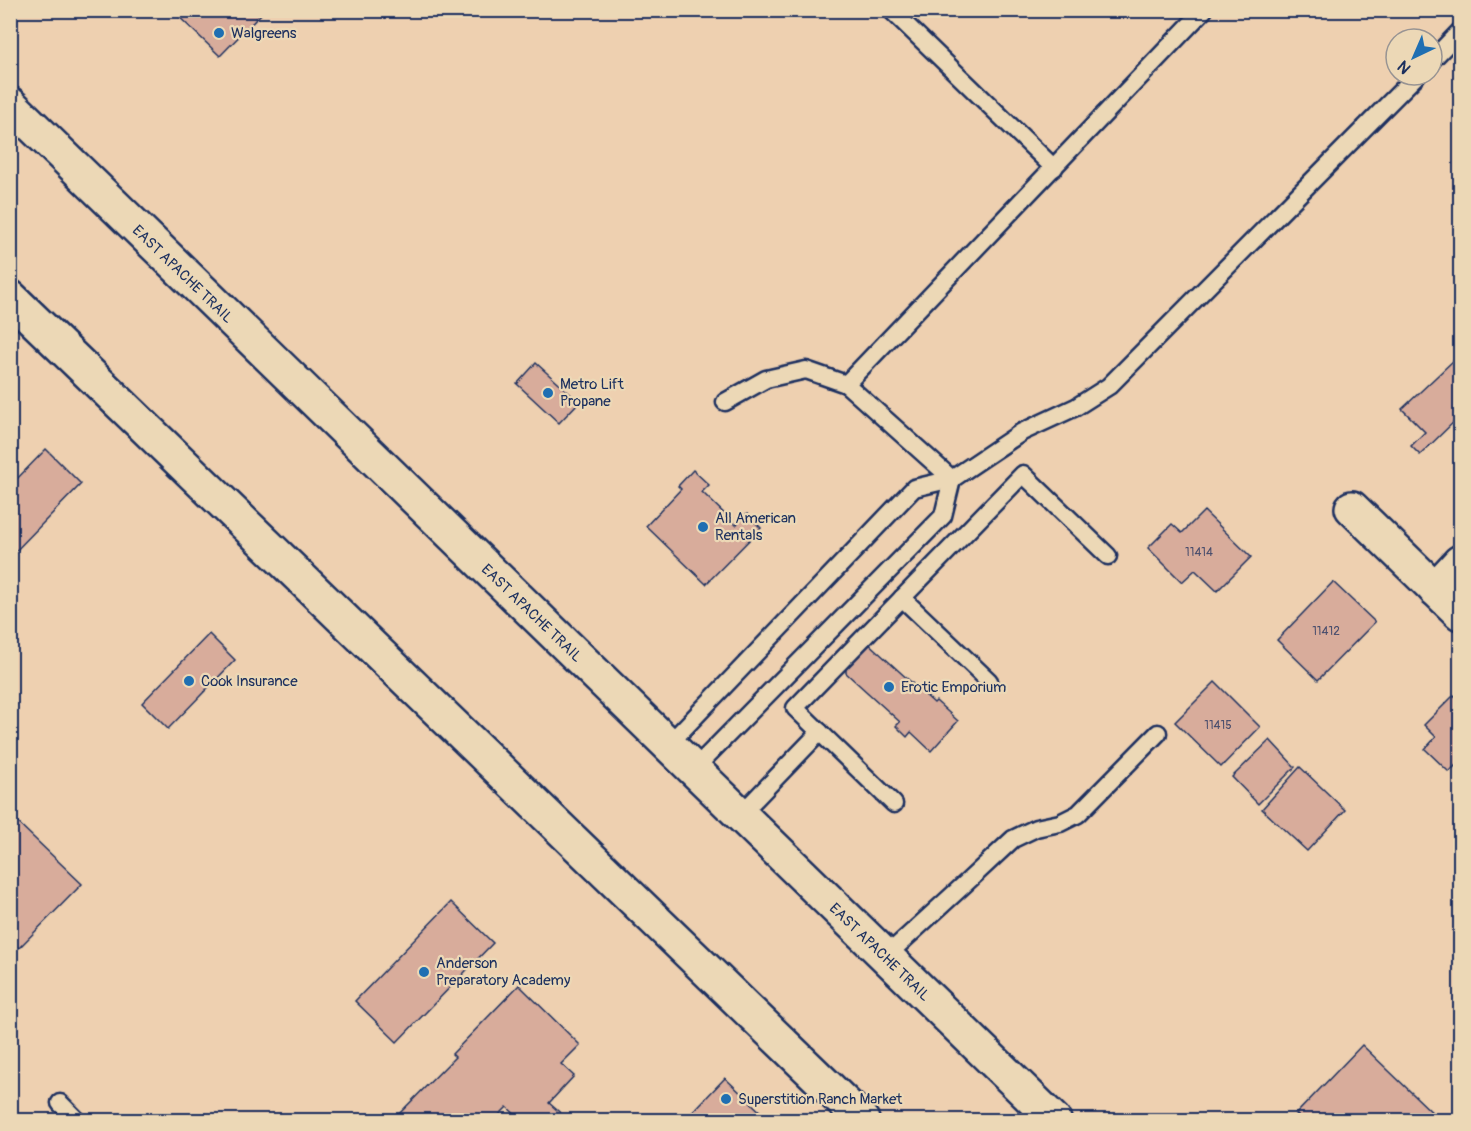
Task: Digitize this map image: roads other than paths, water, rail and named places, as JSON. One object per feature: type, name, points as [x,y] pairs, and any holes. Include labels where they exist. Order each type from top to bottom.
[{"type":"main road","name":"EAST APACHE TRAIL","points":[[10,104],[1054,1120]]},
{"type":"main road","points":[[10,297],[862,1120]]},
{"type":"main road","points":[[1352,508],[1461,613]]},
{"type":"main road","points":[[1435,589],[1461,562]]},
{"type":"lane","points":[[891,10],[1054,168]]},
{"type":"lane","points":[[846,384],[1204,10]]},
{"type":"lane","points":[[1444,48],[1461,31]]},
{"type":"lane","points":[[669,745],[914,488],[952,479],[1022,432],[1076,407],[1109,386],[1405,87]]},
{"type":"lane","points":[[725,402],[766,379],[806,370],[846,384],[952,479]]},
{"type":"lane","points":[[894,804],[795,708],[1023,474],[1108,556]]},
{"type":"lane","points":[[693,770],[943,516],[952,479]]},
{"type":"lane","points":[[902,598],[989,681]]},
{"type":"lane","points":[[740,815],[820,732]]},
{"type":"lane","points":[[885,957],[1013,838],[1036,828],[1060,824],[1078,814],[1158,733]]},
{"type":"lane","points":[[60,1103],[77,1120]]},
{"type":"place","name":"Walgreens","points":[[219,33]]},
{"type":"place","name":"Metro Lift Propane","points":[[548,393]]},
{"type":"place","name":"All American Rentals","points":[[703,527]]},
{"type":"place","name":"Cook Insurance","points":[[189,681]]},
{"type":"place","name":"Erotic Emporium","points":[[889,687]]},
{"type":"place","name":"Anderson Preparatory Academy","points":[[424,972]]},
{"type":"place","name":"Superstition Ranch Market","points":[[726,1099]]}]
